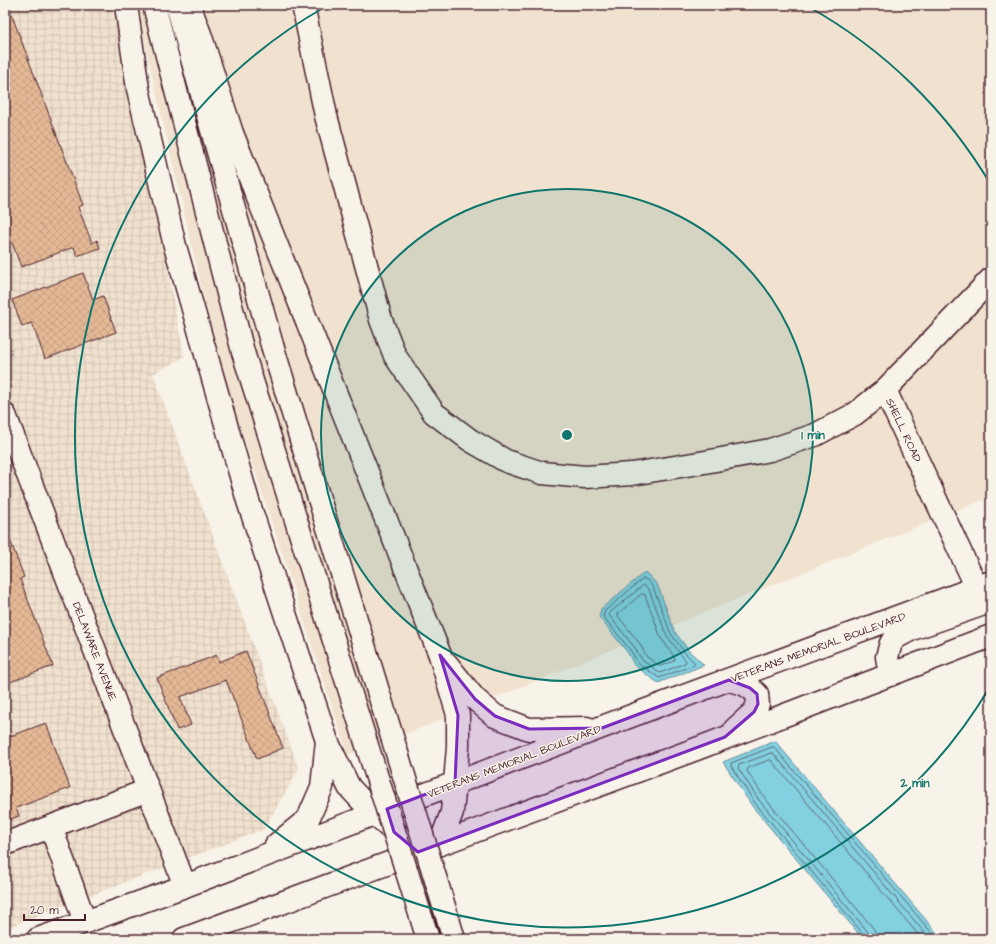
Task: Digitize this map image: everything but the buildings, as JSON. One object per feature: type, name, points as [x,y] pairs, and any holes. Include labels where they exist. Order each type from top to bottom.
[{"type":"main road","points":[[126,5],[138,89],[175,246],[248,501],[327,741],[349,787],[374,814],[418,852]]},
{"type":"main road","points":[[154,5],[243,352],[428,939]]},
{"type":"main road","points":[[176,5],[272,345],[454,939]]},
{"type":"main road","points":[[189,5],[232,133],[440,655],[458,715],[458,748],[452,812],[440,844]]},
{"type":"main road","points":[[303,5],[326,116],[381,320],[395,356],[434,412],[470,440],[506,461],[542,473],[585,477],[632,474],[770,450],[807,438],[855,414],[885,390]]},
{"type":"main road","name":"SHELL ROAD","points":[[986,589],[885,390],[991,279]]},
{"type":"main road","name":"DELAWARE AVENUE","points":[[5,415],[185,886]]},
{"type":"main road","points":[[890,675],[887,657],[891,643],[897,637],[912,629],[981,605],[986,589]]},
{"type":"main road","name":"VETERANS MEMORIAL BOULEVARD","points":[[46,937],[260,858],[729,680],[986,589]]},
{"type":"main road","points":[[184,939],[991,636]]},
{"type":"main road","points":[[440,655],[475,699],[495,716],[529,729],[602,728]]},
{"type":"main road","points":[[725,737],[754,712],[758,704],[757,694],[750,688],[744,684],[729,680]]},
{"type":"main road","points":[[260,858],[308,819],[322,787],[327,741]]},
{"type":"main road","points":[[5,844],[148,790]]},
{"type":"main road","points":[[51,827],[85,922]]},
{"type":"highlighted area","points":[[440,655],[475,699],[495,716],[529,729],[602,728],[729,680],[750,688],[757,694],[758,704],[754,712],[725,737],[418,852],[394,832],[387,809],[455,783],[458,715]]},
{"type":"shaded area","points":[[5,5],[118,5],[184,357],[153,374],[299,769],[264,829],[5,928]]},
{"type":"shaded area","points":[[137,5],[991,5],[991,497],[426,726],[348,755],[230,395],[205,302]]},
{"type":"water","points":[[645,572],[657,584],[675,632],[689,651],[704,665],[658,683],[634,665],[628,653],[599,617],[601,609]]},
{"type":"water","points":[[775,741],[942,939],[863,939],[752,806],[723,762]]}]
